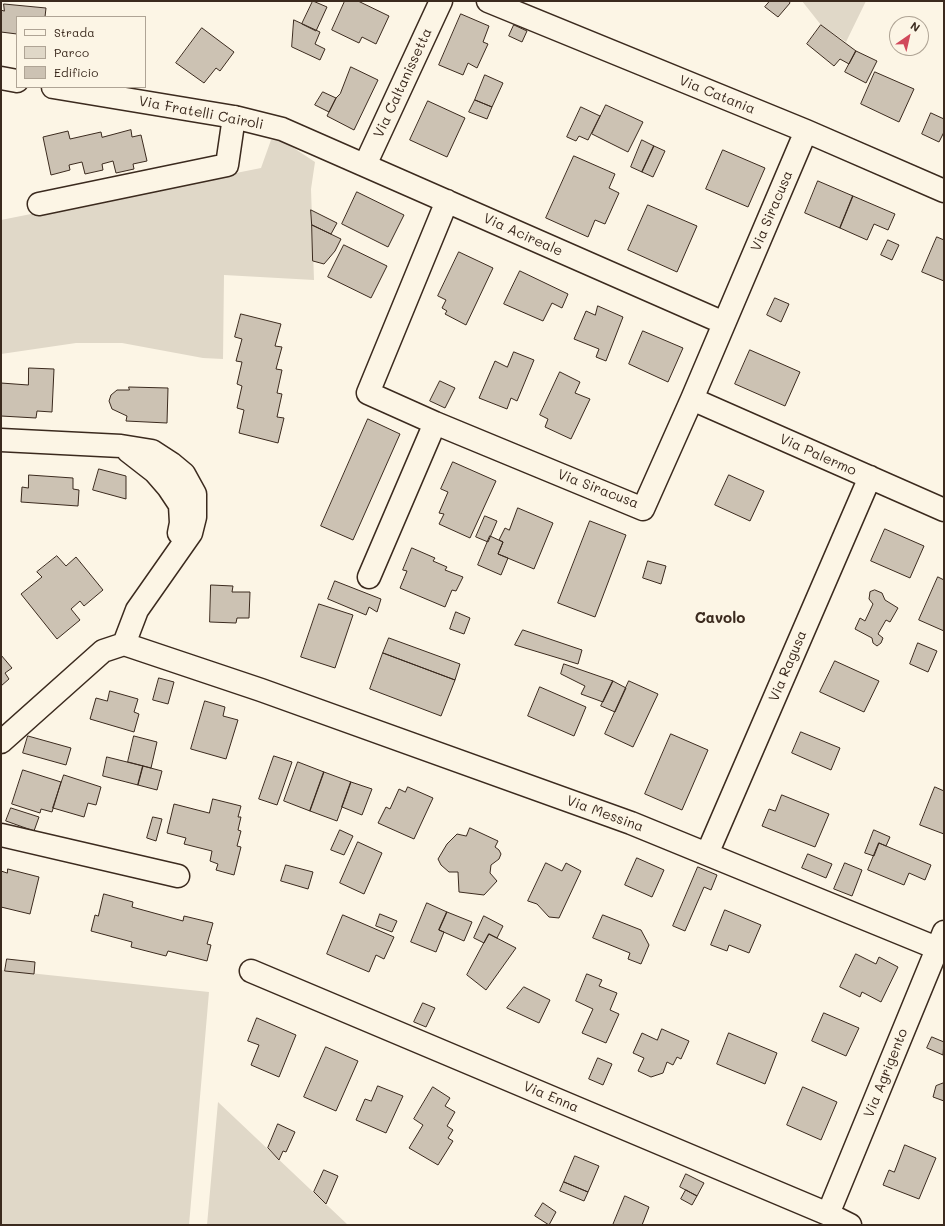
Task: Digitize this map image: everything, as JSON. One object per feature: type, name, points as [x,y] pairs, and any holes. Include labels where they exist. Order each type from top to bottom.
[{"type":"street","name":"Via Caltanissetta","points":[[365,165],[441,1]]},
{"type":"street","name":"Via Catania","points":[[488,1],[806,132],[944,191]]},
{"type":"street","points":[[1,78],[16,81]]},
{"type":"street","name":"Via Fratelli Cairoli","points":[[59,88],[234,117],[282,129],[322,147]]},
{"type":"street","points":[[39,204],[227,165],[234,117]]},
{"type":"street","name":"Via Siracusa","points":[[447,201],[368,393],[435,423],[643,509],[692,399],[806,132]]},
{"type":"street","name":"Via Acireale","points":[[322,147],[724,323]]},
{"type":"street","name":"Via Palermo","points":[[692,399],[944,510]]},
{"type":"street","points":[[369,577],[435,423]]},
{"type":"street","points":[[1,440],[121,446],[152,451],[184,474],[195,494],[195,517],[191,533],[137,610],[124,644],[103,650],[1,742]]},
{"type":"street","name":"Via Ragusa","points":[[707,854],[870,477]]},
{"type":"street","name":"Via Messina","points":[[124,644],[261,690],[631,823],[707,854],[942,944]]},
{"type":"street","points":[[1,835],[178,876]]},
{"type":"street","name":"Via Agrigento","points":[[828,1214],[942,944]]},
{"type":"street","name":"Via Enna","points":[[252,971],[828,1214],[850,1225]]},
{"type":"green space","points":[[802,1],[866,1],[846,42],[821,25]]},
{"type":"green space","points":[[271,140],[283,141],[315,162],[311,189],[314,280],[224,275],[223,359],[203,358],[122,343],[76,343],[1,354],[1,220],[261,168]]},
{"type":"green space","points":[[1,970],[209,992],[189,1225],[1,1225]]},
{"type":"green space","points":[[218,1102],[348,1225],[207,1225]]},
{"type":"building","points":[[313,1],[327,7],[316,31],[302,24]]},
{"type":"building","points":[[345,1],[358,1],[389,16],[376,44],[362,37],[359,43],[332,30]]},
{"type":"building","points":[[770,1],[789,1],[790,3],[778,17],[765,7]]},
{"type":"building","points":[[4,4],[46,8],[45,16],[16,16],[16,34],[1,32],[1,10],[4,11]]},
{"type":"building","points":[[461,14],[489,26],[483,42],[488,44],[477,68],[468,63],[463,75],[439,65]]},
{"type":"building","points":[[294,20],[320,32],[315,44],[325,49],[320,60],[292,47]]},
{"type":"building","points":[[514,25],[527,31],[522,42],[509,36]]},
{"type":"building","points":[[821,25],[856,51],[849,64],[840,59],[834,66],[807,44]]},
{"type":"building","points":[[202,28],[234,52],[220,71],[216,68],[204,83],[176,63]]},
{"type":"building","points":[[856,51],[877,61],[866,83],[845,72]]},
{"type":"building","points":[[351,67],[378,80],[354,130],[327,116],[336,98],[340,94]]},
{"type":"building","points":[[875,72],[914,89],[899,122],[861,104]]},
{"type":"building","points":[[485,75],[503,83],[492,107],[475,100]]},
{"type":"building","points":[[323,92],[336,98],[329,112],[315,105]]},
{"type":"building","points":[[475,100],[492,107],[487,119],[469,112]]},
{"type":"building","points":[[428,101],[465,118],[447,157],[410,140]]},
{"type":"building","points":[[606,105],[643,122],[628,152],[592,134]]},
{"type":"building","points":[[581,107],[600,116],[588,140],[579,136],[576,141],[567,137]]},
{"type":"building","points":[[931,113],[944,119],[944,132],[939,142],[922,134]]},
{"type":"building","points":[[131,130],[132,137],[141,135],[147,161],[133,164],[134,169],[116,173],[113,161],[102,164],[103,170],[85,174],[82,162],[69,165],[70,170],[51,175],[43,137],[68,131],[70,139],[101,132],[102,137]]},
{"type":"building","points":[[642,140],[654,146],[642,172],[631,167]]},
{"type":"building","points":[[654,146],[665,151],[653,177],[642,172]]},
{"type":"building","points":[[723,150],[765,168],[748,207],[706,189]]},
{"type":"building","points":[[574,156],[615,174],[609,188],[619,193],[605,224],[595,220],[588,237],[546,218]]},
{"type":"building","points":[[818,181],[853,196],[840,228],[805,213]]},
{"type":"building","points":[[357,192],[404,215],[388,247],[342,224]]},
{"type":"building","points":[[853,196],[895,214],[888,230],[874,224],[867,240],[840,228]]},
{"type":"building","points":[[648,205],[697,226],[677,272],[628,250]]},
{"type":"building","points":[[311,210],[337,223],[331,234],[312,225]]},
{"type":"building","points":[[312,225],[341,239],[335,251],[324,264],[313,261]]},
{"type":"building","points":[[937,237],[944,240],[944,281],[922,272]]},
{"type":"building","points":[[888,240],[899,245],[892,260],[881,255]]},
{"type":"building","points":[[344,245],[387,266],[371,298],[328,277]]},
{"type":"building","points":[[459,252],[493,268],[466,325],[445,314],[447,311],[442,308],[446,300],[438,296]]},
{"type":"building","points":[[520,271],[568,294],[562,308],[552,303],[543,321],[504,304]]},
{"type":"building","points":[[775,298],[789,304],[781,322],[767,315]]},
{"type":"building","points":[[598,306],[623,317],[606,361],[596,357],[599,349],[574,339],[586,311],[595,315]]},
{"type":"building","points":[[241,314],[281,324],[275,346],[282,347],[276,369],[282,370],[277,393],[282,394],[277,417],[284,418],[278,443],[239,433],[244,410],[237,408],[242,386],[237,384],[242,362],[236,361],[242,339],[235,337]]},
{"type":"building","points":[[643,331],[683,348],[668,382],[629,364]]},
{"type":"building","points":[[750,350],[800,372],[785,406],[735,384]]},
{"type":"building","points":[[514,352],[534,360],[517,401],[511,398],[507,409],[479,398],[495,361],[507,367]]},
{"type":"building","points":[[29,368],[54,369],[52,412],[37,411],[36,418],[1,416],[1,383],[28,385]]},
{"type":"building","points":[[560,372],[580,382],[575,393],[590,399],[571,439],[545,427],[548,419],[540,415]]},
{"type":"building","points":[[440,381],[455,388],[445,408],[430,401]]},
{"type":"building","points":[[129,387],[168,388],[167,423],[126,421],[127,416],[112,409],[109,401],[111,395],[117,390],[129,390]]},
{"type":"building","points":[[368,419],[400,434],[353,540],[321,526]]},
{"type":"building","points":[[453,462],[496,481],[470,538],[439,524],[444,514],[439,513],[448,492],[441,489]]},
{"type":"building","points":[[99,469],[126,476],[126,499],[93,490]]},
{"type":"building","points":[[29,475],[73,478],[73,489],[79,490],[78,506],[21,502],[22,487],[28,488]]},
{"type":"building","points":[[729,475],[764,491],[750,521],[715,505]]},
{"type":"building","points":[[518,508],[553,523],[534,569],[498,554],[503,542],[499,540],[505,528],[509,530]]},
{"type":"building","points":[[485,516],[497,521],[488,542],[476,537]]},
{"type":"building","points":[[590,521],[626,535],[595,617],[558,603]]},
{"type":"building","points":[[885,529],[924,546],[910,578],[871,561]]},
{"type":"building","points":[[490,536],[503,542],[498,554],[508,558],[501,575],[478,565]]},
{"type":"building","points":[[412,548],[435,558],[433,561],[447,567],[445,570],[463,577],[456,591],[452,590],[445,607],[400,588],[407,571],[403,570]]},
{"type":"building","points":[[57,556],[66,566],[76,557],[103,590],[84,606],[80,601],[71,609],[80,620],[57,639],[21,594],[42,577],[37,572]]},
{"type":"building","points":[[648,561],[666,566],[661,584],[643,578]]},
{"type":"building","points":[[938,577],[944,580],[944,631],[919,620]]},
{"type":"building","points":[[335,581],[381,599],[377,612],[369,607],[366,615],[328,599]]},
{"type":"building","points":[[211,585],[233,586],[232,592],[250,592],[249,618],[237,618],[236,623],[210,622]]},
{"type":"building","points":[[875,590],[882,593],[885,600],[898,608],[890,622],[886,620],[878,634],[883,638],[881,643],[877,646],[873,643],[872,638],[855,629],[860,618],[865,621],[873,604],[869,599],[870,592]]},
{"type":"building","points":[[319,604],[353,615],[335,668],[301,657]]},
{"type":"building","points":[[456,612],[470,618],[464,634],[450,629]]},
{"type":"building","points":[[523,630],[582,650],[578,664],[515,645]]},
{"type":"building","points":[[389,638],[460,664],[455,680],[383,653]]},
{"type":"building","points":[[918,643],[937,651],[928,672],[910,664]]},
{"type":"building","points":[[383,653],[455,680],[441,716],[370,689]]},
{"type":"building","points":[[1,655],[12,668],[5,673],[9,679],[1,686]]},
{"type":"building","points":[[835,661],[879,681],[864,712],[820,692]]},
{"type":"building","points":[[564,664],[613,681],[603,702],[581,694],[585,686],[561,674]]},
{"type":"building","points":[[159,678],[174,682],[168,704],[153,700]]},
{"type":"building","points":[[613,681],[626,688],[615,712],[601,706]]},
{"type":"building","points":[[629,681],[658,694],[633,747],[605,734]]},
{"type":"building","points":[[540,687],[586,707],[574,736],[528,716]]},
{"type":"building","points":[[110,691],[138,699],[134,712],[139,714],[134,732],[90,719],[96,698],[107,701]]},
{"type":"building","points":[[205,701],[225,707],[223,716],[238,720],[226,759],[191,749]]},
{"type":"building","points":[[801,732],[840,748],[831,770],[792,753]]},
{"type":"building","points":[[671,734],[708,750],[682,810],[645,794]]},
{"type":"building","points":[[28,736],[71,748],[66,765],[23,753]]},
{"type":"building","points":[[134,736],[157,742],[151,768],[128,762]]},
{"type":"building","points":[[274,756],[292,762],[277,805],[259,799]]},
{"type":"building","points":[[107,757],[143,766],[138,785],[103,776]]},
{"type":"building","points":[[298,762],[324,772],[310,811],[284,801]]},
{"type":"building","points":[[143,766],[162,771],[157,790],[138,785]]},
{"type":"building","points":[[23,770],[61,782],[52,812],[41,809],[40,813],[12,804]]},
{"type":"building","points":[[324,772],[351,782],[337,821],[310,811]]},
{"type":"building","points":[[64,775],[101,787],[96,805],[88,803],[84,817],[53,808]]},
{"type":"building","points":[[351,782],[372,789],[362,815],[342,807]]},
{"type":"building","points":[[408,787],[433,798],[414,839],[378,823],[386,807],[390,809],[399,789],[405,792]]},
{"type":"building","points":[[935,787],[944,791],[944,834],[920,825]]},
{"type":"building","points":[[782,795],[829,814],[815,847],[762,826],[769,809],[775,811]]},
{"type":"building","points":[[213,799],[241,806],[238,817],[241,817],[238,830],[241,831],[237,846],[241,847],[234,875],[216,870],[218,864],[210,861],[212,851],[184,844],[186,838],[167,833],[174,804],[209,813]]},
{"type":"building","points":[[11,808],[39,817],[34,831],[6,821]]},
{"type":"building","points":[[153,817],[162,819],[156,841],[147,838]]},
{"type":"building","points":[[470,828],[498,841],[495,847],[501,854],[499,859],[491,865],[490,873],[497,881],[484,895],[459,892],[458,872],[449,872],[441,865],[438,859],[447,844],[457,834],[466,836]]},
{"type":"building","points":[[340,830],[353,836],[344,855],[331,850]]},
{"type":"building","points":[[874,830],[890,837],[886,846],[879,843],[874,856],[865,853]]},
{"type":"building","points":[[358,842],[382,853],[364,894],[340,883]]},
{"type":"building","points":[[879,843],[931,865],[925,880],[909,873],[904,885],[868,870]]},
{"type":"building","points":[[808,854],[832,864],[826,878],[802,868]]},
{"type":"building","points":[[637,858],[664,870],[652,897],[625,885]]},
{"type":"building","points":[[546,863],[562,871],[566,863],[581,871],[559,918],[549,917],[537,904],[528,901]]},
{"type":"building","points":[[845,863],[862,870],[852,896],[834,889]]},
{"type":"building","points":[[286,865],[313,872],[308,889],[281,881]]},
{"type":"building","points":[[698,867],[717,875],[711,890],[704,887],[685,931],[673,926]]},
{"type":"building","points":[[8,869],[39,877],[30,914],[1,907],[1,871],[7,873]]},
{"type":"building","points":[[104,894],[133,902],[132,907],[183,921],[184,916],[213,923],[207,944],[211,945],[207,961],[168,951],[166,956],[131,947],[132,942],[91,931],[95,915],[98,916]]},
{"type":"building","points":[[427,903],[447,912],[439,930],[444,932],[436,952],[411,942]]},
{"type":"building","points":[[725,910],[761,925],[749,953],[729,945],[727,951],[711,945]]},
{"type":"building","points":[[447,912],[472,922],[464,941],[439,930]]},
{"type":"building","points":[[380,914],[397,921],[392,932],[376,926]]},
{"type":"building","points":[[343,915],[394,937],[384,959],[376,955],[369,972],[327,954]]},
{"type":"building","points":[[603,915],[641,930],[649,945],[641,964],[628,959],[630,953],[593,938]]},
{"type":"building","points":[[484,916],[503,926],[497,938],[489,934],[484,943],[474,938]]},
{"type":"building","points":[[489,934],[516,948],[486,990],[467,975]]},
{"type":"building","points":[[856,954],[876,964],[879,957],[898,967],[881,1002],[862,992],[860,997],[840,987]]},
{"type":"building","points":[[7,959],[35,962],[34,974],[5,971]]},
{"type":"building","points":[[587,974],[602,980],[599,986],[617,993],[610,1010],[619,1014],[606,1043],[582,1033],[593,1009],[576,1001]]},
{"type":"building","points":[[524,987],[550,1000],[539,1023],[507,1008]]},
{"type":"building","points":[[423,1003],[435,1008],[426,1027],[414,1022]]},
{"type":"building","points":[[824,1013],[859,1028],[846,1056],[812,1041]]},
{"type":"building","points":[[257,1018],[296,1035],[279,1077],[251,1065],[259,1045],[248,1041]]},
{"type":"building","points":[[662,1029],[689,1041],[681,1059],[677,1057],[673,1065],[667,1062],[663,1073],[651,1077],[638,1071],[644,1058],[633,1053],[642,1033],[657,1040]]},
{"type":"building","points":[[729,1033],[777,1053],[765,1084],[717,1064]]},
{"type":"building","points":[[932,1037],[944,1042],[943,1055],[927,1048]]},
{"type":"building","points":[[326,1047],[358,1061],[336,1111],[304,1097]]},
{"type":"building","points":[[598,1058],[612,1064],[603,1085],[589,1079]]},
{"type":"building","points":[[944,1083],[944,1101],[933,1097],[936,1086]]},
{"type":"building","points":[[378,1086],[403,1096],[386,1133],[356,1120],[365,1099],[371,1101]]},
{"type":"building","points":[[433,1087],[450,1098],[445,1106],[455,1112],[447,1126],[453,1130],[448,1138],[453,1141],[438,1165],[409,1148],[423,1125],[414,1119]]},
{"type":"building","points":[[803,1087],[837,1102],[821,1140],[787,1125]]},
{"type":"building","points":[[278,1124],[295,1132],[286,1152],[283,1151],[279,1160],[268,1148]]},
{"type":"building","points":[[905,1145],[936,1158],[919,1199],[883,1185],[889,1170],[894,1172]]},
{"type":"building","points":[[575,1156],[599,1166],[588,1192],[564,1182]]},
{"type":"building","points":[[324,1170],[338,1176],[326,1204],[314,1192]]},
{"type":"building","points":[[686,1174],[704,1183],[697,1196],[680,1187]]},
{"type":"building","points":[[564,1182],[588,1192],[584,1201],[560,1191]]},
{"type":"building","points":[[686,1190],[697,1196],[692,1205],[681,1199]]},
{"type":"building","points":[[625,1196],[649,1207],[642,1225],[613,1225]]},
{"type":"building","points":[[543,1203],[556,1212],[549,1225],[535,1216]]},
{"type":"district","name":"Cavolo","points":[[720,618]]}]
